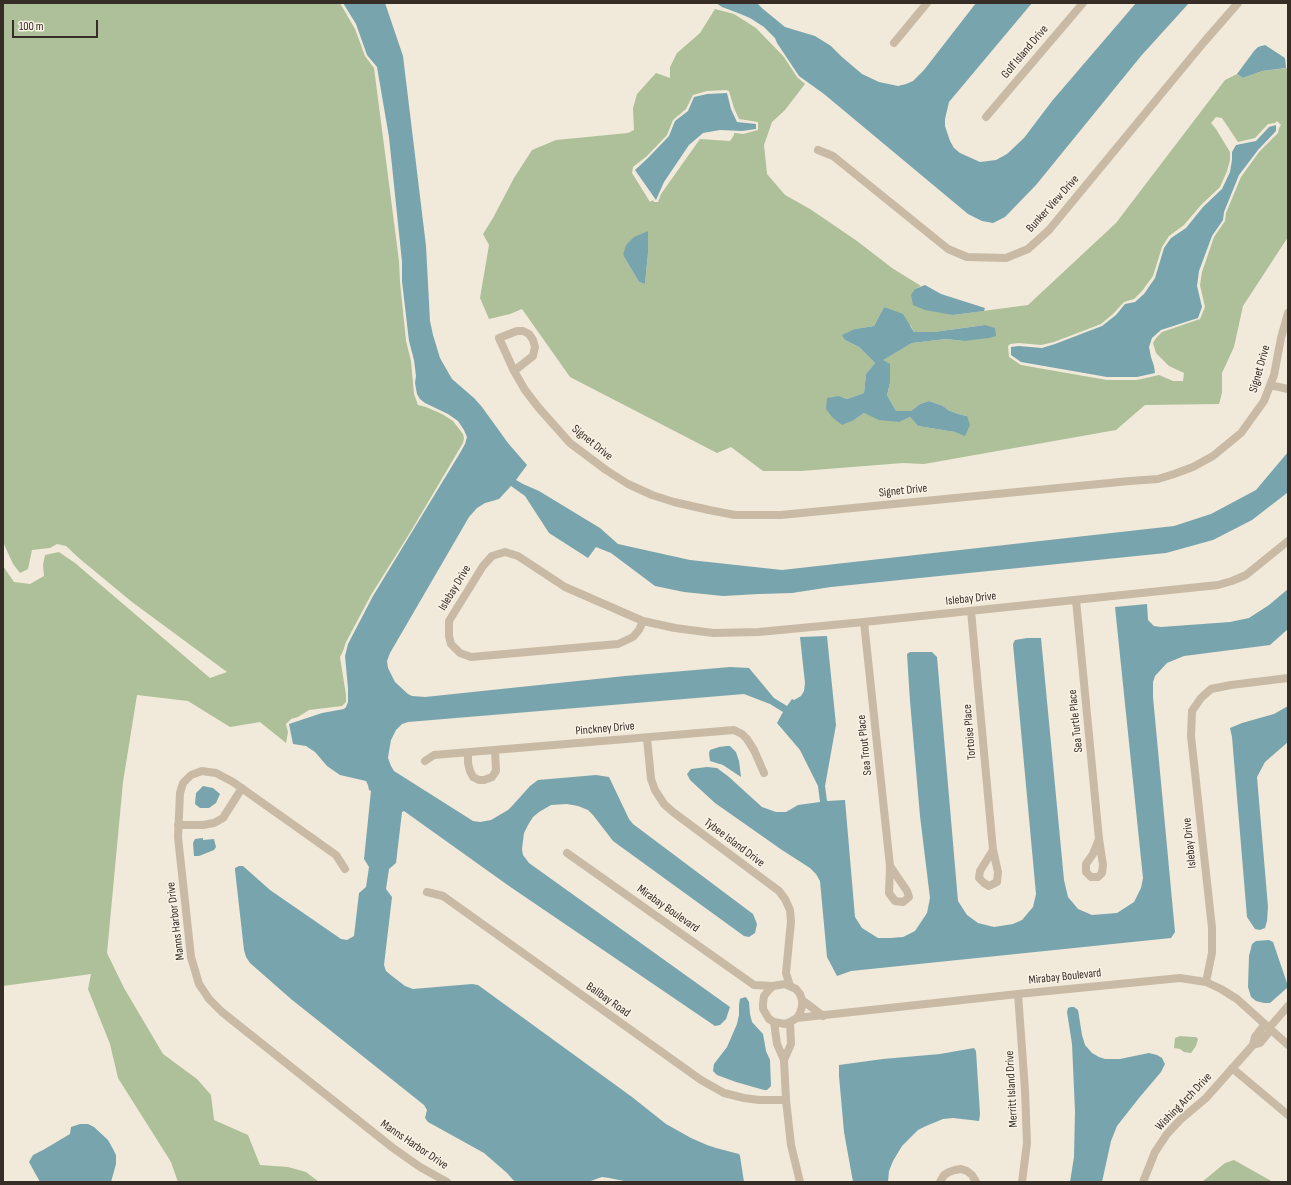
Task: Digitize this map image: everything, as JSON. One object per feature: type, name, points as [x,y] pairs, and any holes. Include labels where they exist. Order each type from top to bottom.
[{"type":"street","points":[[894,43],[927,3]]},
{"type":"street","name":"Golf Island Drive","points":[[986,117],[1083,3]]},
{"type":"street","name":"Bunker View Drive","points":[[818,150],[834,156],[948,249],[967,257],[1006,258],[1028,249],[1049,230],[1238,3]]},
{"type":"street","name":"Signet Drive","points":[[514,371],[533,356],[535,347],[529,334],[522,331],[499,338],[514,371],[525,390],[553,425],[570,442],[606,470],[628,484],[652,495],[674,502],[735,515],[781,515],[1130,480],[1158,479],[1193,467],[1214,456],[1241,433],[1264,401],[1274,375],[1281,338],[1288,314]]},
{"type":"street","points":[[1270,385],[1288,389]]},
{"type":"street","name":"Islebay Drive","points":[[643,621],[640,630],[633,638],[618,644],[471,657],[460,653],[451,644],[448,636],[449,621],[483,566],[492,556],[505,552],[518,556],[565,588],[643,621],[675,628],[713,633],[759,632],[1218,585],[1232,582],[1246,575],[1288,541]]},
{"type":"street","name":"Sea Turtle Place","points":[[1076,600],[1099,839]]},
{"type":"street","name":"Tortoise Place","points":[[971,611],[993,850]]},
{"type":"street","name":"Sea Trout Place","points":[[864,622],[890,866]]},
{"type":"street","name":"Islebay Drive","points":[[1206,982],[1212,953],[1212,928],[1191,736],[1192,711],[1201,698],[1211,689],[1288,678]]},
{"type":"street","name":"Pinckney Drive","points":[[425,761],[434,755],[734,730],[742,734],[747,739],[754,750],[764,773]]},
{"type":"street","name":"Tybee Island Drive","points":[[647,738],[651,779],[655,790],[664,804],[679,817],[779,891],[785,899],[790,910],[791,921],[786,973],[790,986]]},
{"type":"street","points":[[468,752],[468,763],[473,777],[479,780],[484,780],[492,777],[496,771],[495,750]]},
{"type":"street","name":"Manns Harbor Drive","points":[[345,869],[336,854],[233,782],[216,773],[202,771],[191,775],[183,783],[180,793],[178,837],[191,957],[199,984],[209,999],[222,1012],[393,1148],[420,1167],[447,1182]]},
{"type":"street","points":[[178,825],[203,825],[214,823],[223,818],[242,788]]},
{"type":"street","name":"Mirabay Boulevard","points":[[567,853],[754,985]]},
{"type":"street","name":"Balibay Road","points":[[427,892],[443,896],[701,1080],[724,1092],[744,1098],[759,1100],[786,1100]]},
{"type":"street","name":"Tybee Island Drive","points":[[776,985],[786,973]]},
{"type":"street","name":"Mirabay Boulevard","points":[[774,1022],[779,1024],[793,1020],[823,1016],[1018,994],[1180,978],[1206,982],[1221,988],[1237,999],[1288,1045]]},
{"type":"street","points":[[784,1060],[790,1046],[793,1020],[800,1013],[802,1006],[800,994],[796,989],[790,986],[754,985],[765,1014],[774,1022],[778,1046],[784,1060],[786,1100],[791,1145],[800,1182]]},
{"type":"street","points":[[762,1003],[768,990],[776,985]]},
{"type":"street","name":"Merritt Island Drive","points":[[1018,994],[1027,1143],[1022,1182]]},
{"type":"street","points":[[802,1000],[823,1016]]},
{"type":"street","name":"Wishing Arch Drive","points":[[1144,1182],[1155,1152],[1167,1134],[1180,1120],[1206,1098],[1253,1045],[1260,1043],[1268,1027],[1288,1006]]},
{"type":"street","points":[[778,1046],[790,1046]]},
{"type":"street","points":[[1232,1068],[1288,1116]]},
{"type":"street","points":[[940,1182],[944,1175],[961,1169],[972,1175],[976,1182]]},
{"type":"green space","points":[[3,3],[340,3],[355,29],[365,56],[374,68],[399,261],[406,341],[411,361],[414,394],[418,405],[442,414],[453,421],[463,434],[463,443],[371,595],[346,642],[340,657],[346,695],[346,702],[342,706],[309,710],[298,717],[291,719],[286,724],[288,732],[286,743],[260,722],[230,727],[188,701],[137,695],[123,782],[107,953],[124,988],[163,1054],[197,1079],[211,1095],[214,1120],[248,1135],[260,1165],[288,1167],[306,1172],[319,1182],[178,1182],[171,1162],[118,1078],[110,1044],[88,989],[91,974],[3,986],[3,566],[14,582],[30,584],[44,576],[43,565],[45,555],[59,552],[75,563],[210,678],[227,672],[132,602],[66,546],[57,544],[50,548],[32,550],[28,569],[20,573],[13,564],[3,542]]},
{"type":"green space","points":[[715,9],[734,14],[756,28],[784,57],[797,77],[805,84],[785,110],[772,122],[764,145],[767,174],[785,195],[810,209],[857,241],[892,268],[921,286],[915,289],[953,315],[1028,305],[1116,223],[1225,80],[1237,74],[1243,78],[1262,71],[1288,68],[1288,237],[1243,306],[1234,347],[1222,373],[1222,393],[1219,404],[1145,405],[1116,430],[924,464],[903,463],[801,471],[763,471],[731,447],[717,453],[570,377],[522,309],[510,314],[489,319],[480,298],[489,245],[483,234],[514,178],[532,150],[556,140],[628,133],[634,130],[633,108],[637,94],[656,73],[670,78],[670,67],[677,53],[700,33]],"holes":[[[707,91],[729,91],[739,119],[758,122],[758,130],[743,134],[734,133],[730,141],[700,139],[661,194],[658,202],[654,202],[653,200],[650,202],[632,173],[633,167],[647,156],[667,135],[673,120],[686,109],[693,95]],[[1216,117],[1222,118],[1238,142],[1255,138],[1268,124],[1275,123],[1277,121],[1281,125],[1278,133],[1259,152],[1241,177],[1226,213],[1225,221],[1214,237],[1202,272],[1200,285],[1205,307],[1200,319],[1162,332],[1153,343],[1156,353],[1169,366],[1184,373],[1183,381],[1173,381],[1159,375],[1137,380],[1107,380],[1021,365],[1009,357],[1008,346],[1010,344],[1019,343],[1041,345],[1054,342],[1101,324],[1124,302],[1134,299],[1142,291],[1153,276],[1162,247],[1169,236],[1184,225],[1201,205],[1220,187],[1227,171],[1230,160],[1230,152],[1211,123]],[[648,231],[648,253],[645,284],[639,282],[623,255]],[[884,307],[911,326],[914,332],[934,332],[985,325],[964,341],[946,339],[912,343],[882,360],[890,383],[887,395],[896,411],[911,411],[920,404],[929,401],[958,414],[967,416],[955,432],[918,426],[910,417],[898,422],[864,413],[854,420],[839,396],[847,399],[864,393],[866,374],[875,363],[859,347],[845,340],[855,329],[874,326]]]},
{"type":"green space","points":[[1180,1036],[1196,1037],[1198,1039],[1196,1046],[1191,1053],[1174,1048],[1175,1038]]},
{"type":"green space","points":[[1234,1160],[1273,1182],[1202,1182],[1225,1163]]},
{"type":"water","points":[[343,3],[385,3],[403,56],[426,246],[430,321],[440,358],[452,379],[482,407],[508,443],[527,465],[516,480],[539,491],[600,528],[618,544],[690,560],[782,570],[1174,526],[1211,514],[1256,490],[1288,452],[1287,493],[1252,520],[1213,540],[1166,553],[831,587],[792,593],[723,596],[684,592],[655,586],[611,553],[596,547],[588,558],[549,533],[525,496],[511,486],[499,499],[485,503],[477,508],[469,517],[390,653],[387,661],[388,668],[395,682],[412,696],[425,697],[625,676],[730,667],[749,668],[774,698],[787,706],[792,699],[794,700],[801,696],[804,691],[805,683],[800,637],[827,636],[836,725],[825,786],[827,801],[845,800],[855,917],[862,928],[878,938],[903,937],[915,931],[927,913],[930,898],[920,816],[907,654],[910,652],[932,652],[937,657],[958,901],[967,915],[978,923],[994,927],[1013,924],[1022,920],[1033,907],[1036,894],[1013,644],[1015,640],[1027,638],[1041,638],[1064,880],[1068,897],[1078,909],[1092,915],[1117,913],[1134,902],[1141,888],[1143,878],[1115,607],[1147,604],[1148,620],[1154,626],[1161,627],[1230,622],[1249,618],[1269,605],[1288,589],[1288,629],[1270,645],[1184,656],[1167,663],[1155,676],[1153,682],[1153,697],[1175,932],[1171,938],[851,971],[837,976],[827,957],[820,881],[816,874],[810,868],[715,803],[690,780],[687,774],[691,769],[707,767],[717,768],[762,807],[776,812],[786,812],[798,805],[820,802],[818,786],[800,750],[777,723],[783,712],[770,704],[744,694],[408,722],[402,724],[396,730],[391,740],[388,758],[394,771],[473,821],[480,822],[491,820],[508,810],[530,786],[538,780],[596,775],[609,777],[629,819],[633,824],[753,914],[757,924],[755,933],[749,937],[744,936],[613,841],[588,810],[578,806],[567,804],[551,805],[533,817],[524,833],[522,849],[523,855],[529,863],[730,1007],[726,1019],[720,1025],[715,1026],[509,886],[404,811],[402,812],[396,863],[389,869],[386,889],[392,897],[384,965],[386,971],[392,976],[405,986],[413,989],[472,984],[478,985],[632,1097],[666,1124],[707,1145],[739,1154],[744,1182],[629,1182],[602,1177],[588,1182],[515,1182],[484,1153],[428,1122],[425,1118],[427,1110],[424,1105],[291,999],[250,963],[244,950],[235,870],[235,868],[239,866],[243,866],[270,890],[341,939],[347,940],[354,936],[359,893],[366,887],[369,867],[364,859],[371,791],[369,790],[366,781],[340,775],[327,766],[315,752],[306,746],[293,744],[289,724],[322,713],[344,709],[346,707],[348,702],[348,688],[345,656],[348,644],[373,596],[460,453],[467,437],[458,421],[448,414],[425,403],[417,394],[414,360],[409,341],[402,281],[402,262],[389,137],[377,67],[367,55],[356,24]]},
{"type":"water","points":[[716,3],[757,3],[785,27],[815,36],[831,46],[862,74],[879,82],[898,86],[913,81],[924,70],[976,3],[1032,3],[949,102],[945,126],[950,141],[954,148],[960,153],[980,162],[996,160],[1007,154],[1024,138],[1052,101],[1136,3],[1189,3],[1141,56],[1036,185],[1005,217],[993,223],[982,221],[968,214],[824,94],[799,76],[775,38],[764,27],[750,18],[722,7]]},
{"type":"water","points":[[1265,45],[1285,58],[1286,68],[1262,71],[1243,78],[1237,74],[1254,51],[1258,47]]},
{"type":"water","points":[[727,93],[731,109],[737,122],[756,124],[756,129],[742,131],[720,130],[703,133],[689,145],[664,182],[656,200],[635,170],[669,136],[675,121],[688,111],[694,97],[707,94]]},
{"type":"water","points":[[1276,125],[1276,131],[1258,150],[1239,175],[1224,212],[1223,220],[1212,236],[1199,271],[1197,286],[1202,307],[1198,318],[1161,330],[1152,338],[1149,347],[1155,373],[1137,377],[1107,377],[1021,362],[1011,355],[1011,347],[1019,346],[1042,348],[1102,326],[1116,315],[1125,304],[1135,302],[1144,294],[1155,278],[1164,248],[1171,238],[1186,228],[1203,207],[1222,189],[1230,172],[1232,152],[1236,145],[1256,141],[1269,127]]},
{"type":"water","points":[[648,231],[648,253],[645,284],[639,282],[623,255],[626,245],[634,237]]},
{"type":"water","points":[[925,285],[941,294],[985,308],[984,311],[953,315],[925,310],[913,305],[911,295],[915,289]]},
{"type":"water","points":[[884,307],[903,314],[914,332],[934,332],[985,325],[995,328],[996,336],[989,338],[964,341],[946,339],[912,343],[883,360],[890,364],[890,383],[887,395],[896,411],[911,411],[920,404],[929,401],[943,406],[948,410],[967,416],[970,425],[965,436],[955,432],[918,426],[910,417],[899,422],[879,420],[864,413],[854,420],[842,425],[832,417],[826,409],[827,398],[839,396],[847,399],[864,393],[866,374],[875,363],[859,347],[845,340],[842,335],[855,329],[874,326]]},
{"type":"water","points":[[1288,706],[1288,742],[1265,762],[1257,777],[1268,907],[1265,928],[1260,930],[1255,929],[1247,917],[1230,728],[1274,714]]},
{"type":"water","points":[[730,746],[736,752],[741,777],[723,765],[710,761],[710,750]]},
{"type":"water","points":[[203,786],[213,788],[220,794],[216,803],[209,808],[200,808],[195,804],[196,793]]},
{"type":"water","points":[[203,838],[203,840],[214,839],[216,847],[214,850],[199,856],[194,856],[193,843],[195,839]]},
{"type":"water","points":[[1269,940],[1273,942],[1287,983],[1287,988],[1270,1003],[1264,1003],[1256,1001],[1251,997],[1248,987],[1249,956],[1252,944],[1256,941]]},
{"type":"water","points":[[746,997],[749,1002],[752,1022],[763,1034],[766,1051],[770,1060],[771,1086],[767,1090],[736,1082],[717,1075],[713,1071],[714,1064],[727,1047],[737,1024],[740,999]]},
{"type":"water","points":[[1071,1007],[1078,1010],[1085,1045],[1092,1053],[1105,1059],[1120,1059],[1149,1053],[1162,1058],[1165,1064],[1161,1072],[1117,1126],[1111,1141],[1102,1182],[1070,1182],[1074,1157],[1075,1111],[1072,1044],[1067,1012],[1068,1008]]},
{"type":"water","points":[[974,1048],[976,1051],[980,1114],[979,1121],[953,1118],[943,1119],[926,1126],[918,1130],[902,1146],[889,1171],[888,1182],[853,1182],[844,1132],[839,1065],[883,1059],[940,1054]]},
{"type":"water","points":[[80,1124],[88,1124],[94,1127],[108,1140],[113,1149],[116,1155],[116,1164],[111,1182],[40,1182],[29,1162],[33,1155],[70,1134],[71,1127]]}]
